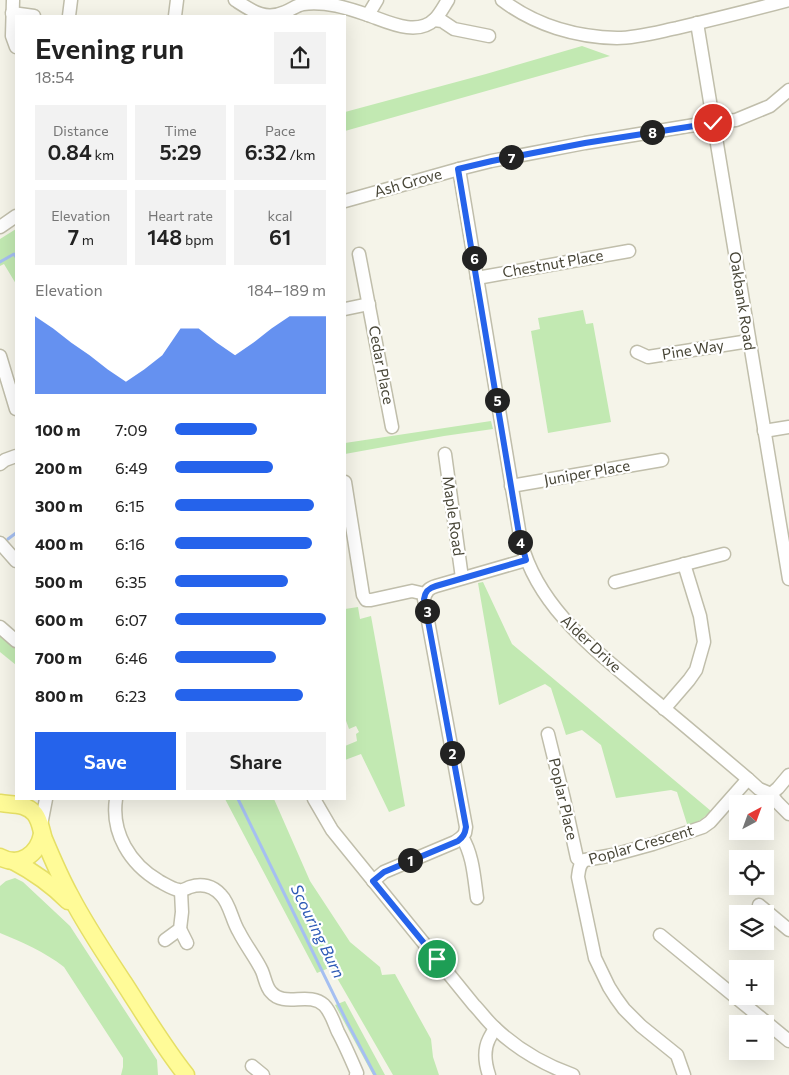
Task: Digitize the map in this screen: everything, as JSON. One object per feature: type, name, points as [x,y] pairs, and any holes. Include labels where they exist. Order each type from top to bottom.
[{"type":"main road","points":[[11,804],[29,809],[38,819],[58,872],[83,920]]},
{"type":"main road","points":[[6,860],[20,860],[33,853],[38,848],[41,829]]},
{"type":"main road","points":[[6,860],[35,873],[70,903],[186,1075]]},
{"type":"street","points":[[69,15],[71,0]]},
{"type":"street","points":[[175,15],[176,0]]},
{"type":"street","points":[[235,0],[252,12],[264,15]]},
{"type":"street","points":[[368,15],[377,0]]},
{"type":"street","points":[[279,15],[287,12],[300,2],[317,3],[337,5],[404,28],[422,27],[434,20],[448,0]]},
{"type":"street","points":[[502,0],[530,17],[568,32],[618,38],[653,33],[789,0]]},
{"type":"street","points":[[15,44],[12,36],[13,6],[32,15]]},
{"type":"street","points":[[434,20],[442,21],[454,29],[489,36]]},
{"type":"street","name":"Oakbank Road","points":[[696,23],[789,580]]},
{"type":"street","name":"Ash Grove","points":[[346,201],[492,161],[585,143],[736,120],[770,106],[789,90]]},
{"type":"street","name":"Alder Drive","points":[[458,169],[520,542],[526,560],[556,610],[596,651],[759,789],[771,794]]},
{"type":"street","points":[[0,227],[15,217]]},
{"type":"street","name":"Chestnut Place","points":[[477,278],[629,251]]},
{"type":"street","name":"Cedar Place","points":[[359,254],[392,427]]},
{"type":"street","name":"Cedar Place","points":[[346,309],[369,304]]},
{"type":"street","name":"Pine Way","points":[[637,352],[648,357],[749,341]]},
{"type":"street","points":[[0,356],[15,406]]},
{"type":"street","points":[[764,431],[789,427]]},
{"type":"street","name":"Maple Road","points":[[445,454],[462,578]]},
{"type":"street","points":[[0,464],[15,456]]},
{"type":"street","name":"Juniper Place","points":[[511,486],[662,460]]},
{"type":"street","points":[[346,488],[363,595],[366,600],[412,591],[425,594],[424,599],[466,827],[462,837],[455,842],[384,872],[373,881]]},
{"type":"street","points":[[0,543],[15,560]]},
{"type":"street","points":[[615,582],[724,554]]},
{"type":"street","name":"Maple Road","points":[[425,594],[432,587],[526,560]]},
{"type":"street","points":[[664,709],[690,680],[696,670],[704,642],[700,616],[684,564]]},
{"type":"street","points":[[0,627],[15,640]]},
{"type":"street","name":"Poplar Place","points":[[548,734],[577,858],[582,862]]},
{"type":"street","points":[[789,774],[771,794],[789,814]]},
{"type":"street","name":"Poplar Crescent","points":[[684,1075],[677,1056],[630,1015],[609,987],[595,958],[578,877],[579,870],[582,862],[585,860],[654,844],[707,825],[748,779]]},
{"type":"street","points":[[41,829],[46,800]]},
{"type":"street","points":[[116,800],[116,826],[126,850],[151,876],[172,888],[181,891],[200,885],[207,886],[213,888],[222,896],[238,931],[258,963],[268,989],[272,994],[280,998],[311,999],[323,1004],[330,1014],[350,1055],[357,1073],[356,1075]]},
{"type":"street","points":[[315,800],[332,830],[495,1028],[521,1049],[552,1067],[573,1075]]},
{"type":"street","points":[[462,837],[468,846],[470,854],[477,898]]},
{"type":"street","points":[[181,891],[182,912],[180,929],[187,944]]},
{"type":"street","points":[[774,918],[789,930]]},
{"type":"street","points":[[166,940],[180,929]]},
{"type":"street","points":[[660,935],[789,1041]]},
{"type":"street","points":[[489,1075],[485,1065],[485,1056],[489,1039],[495,1028]]},
{"type":"street","points":[[252,1066],[263,1075]]},
{"type":"green space","points":[[582,46],[610,56],[346,131],[346,112]]},
{"type":"green space","points":[[15,230],[15,282],[4,264],[0,266],[0,239]]},
{"type":"green space","points":[[583,310],[586,324],[593,323],[611,422],[548,433],[531,331],[540,329],[538,318]]},
{"type":"green space","points":[[491,421],[493,429],[346,454],[346,443]]},
{"type":"green space","points":[[483,582],[512,644],[711,811],[688,827],[677,792],[671,790],[616,798],[601,745],[582,730],[566,735],[551,688],[545,684],[499,705],[478,583]]},
{"type":"green space","points":[[358,607],[360,619],[371,616],[405,806],[389,812],[361,754],[346,760],[346,746],[357,741],[356,734],[359,732],[356,726],[349,729],[346,721],[346,609]]},
{"type":"green space","points":[[0,636],[15,647],[15,664],[0,652]]},
{"type":"green space","points":[[226,800],[274,800],[310,881],[350,942],[380,967],[382,975],[395,974],[431,1039],[433,1057],[439,1075],[393,1075],[333,971],[329,968],[317,973]]},
{"type":"green space","points":[[15,878],[23,882],[70,926],[157,1060],[158,1075],[121,1075],[123,1058],[64,967],[41,952],[0,933],[0,886],[6,881]]},
{"type":"green space","points":[[345,1001],[385,1075],[373,1075],[335,1005]]},
{"type":"waterway","name":"Scouring Burn","points":[[0,262],[14,254],[15,256]]},
{"type":"waterway","points":[[8,539],[15,534]]},
{"type":"waterway","name":"Scouring Burn","points":[[238,800],[347,1022],[375,1075]]},
{"type":"route","points":[[437,959],[373,881],[384,872],[458,841],[465,832],[466,827],[424,599],[425,594],[428,589],[436,586],[526,560],[520,542],[458,169],[585,143],[713,123]]}]
